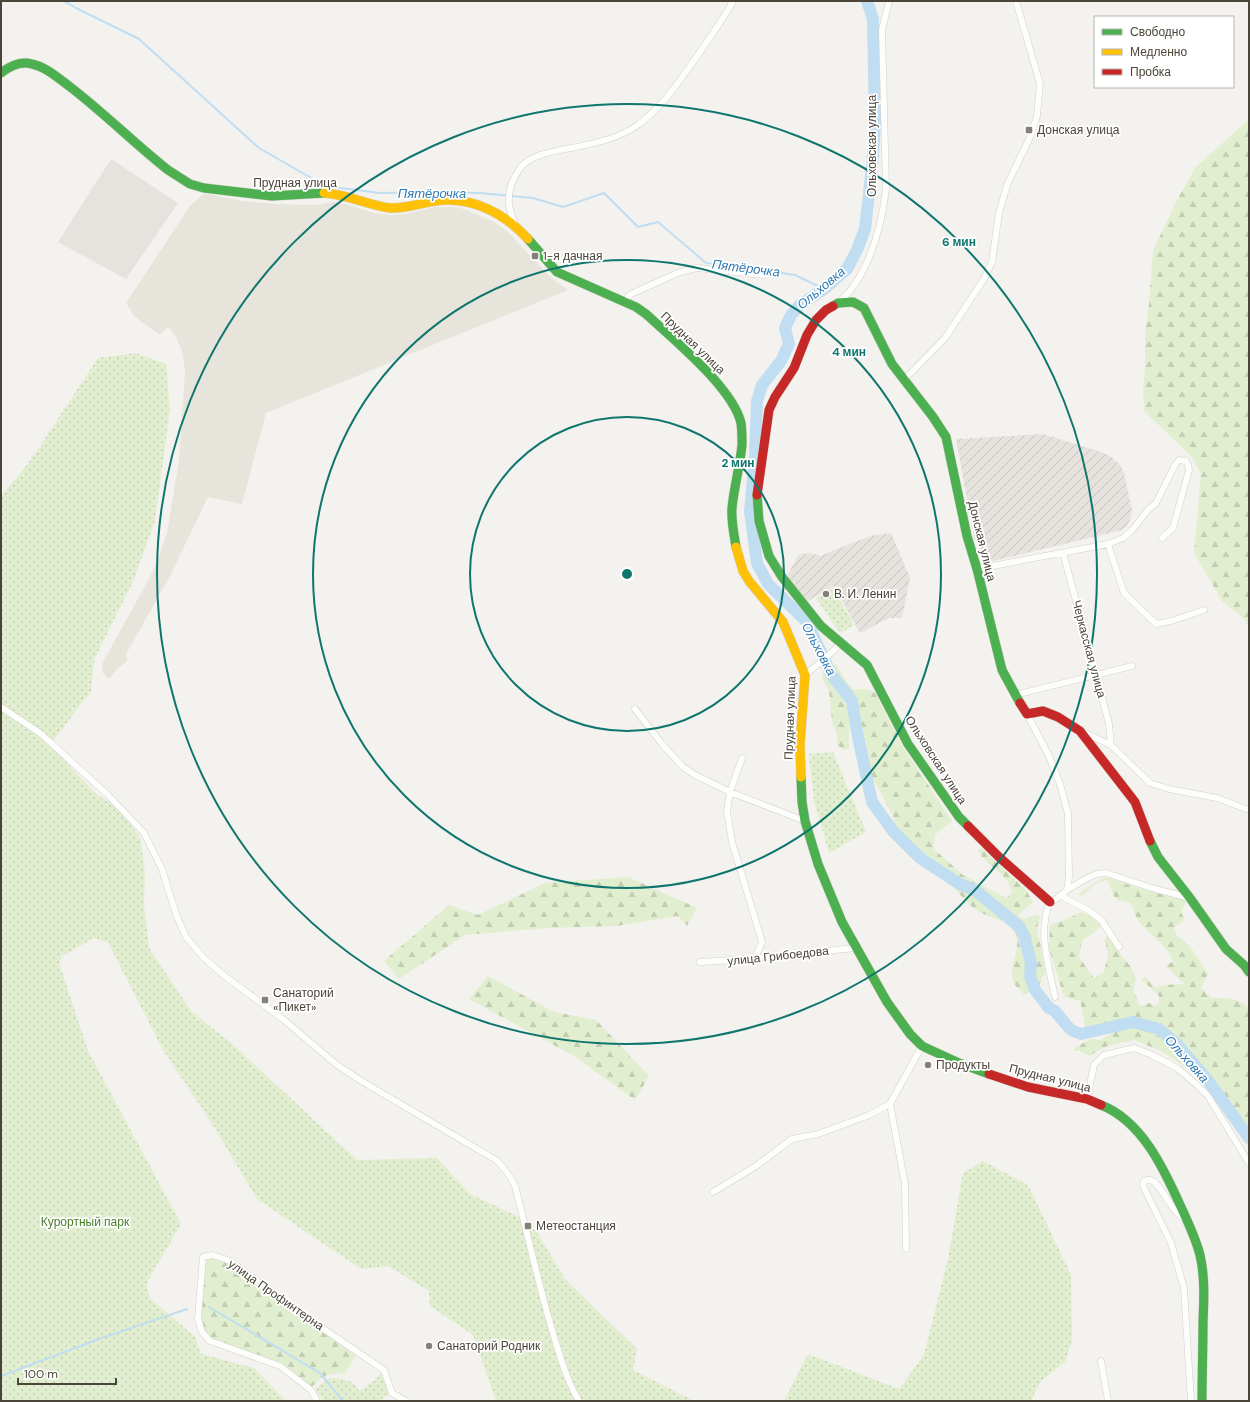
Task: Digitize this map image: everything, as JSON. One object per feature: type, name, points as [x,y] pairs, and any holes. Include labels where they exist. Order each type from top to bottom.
[{"type":"street","points":[[515,224],[509,210],[508,203],[511,186],[521,166],[551,151],[572,148],[613,137],[638,125],[649,116],[673,89],[733,1]]},
{"type":"street","name":"Ольховская улица","points":[[889,1],[882,30],[886,189],[883,214],[876,238],[864,268],[853,288],[838,303],[826,310],[816,320],[807,335],[794,368],[775,397],[769,410],[758,487],[757,502],[759,521],[767,549],[782,577],[821,626],[859,657],[867,666],[908,744],[959,817],[1000,858],[1050,902]]},
{"type":"street","points":[[904,380],[945,338],[984,279],[992,262],[999,213],[1007,185],[1034,127],[1037,116],[1040,84],[1016,1]]},
{"type":"street","name":"Прудная улица","points":[[1,73],[8,68],[26,63],[41,67],[82,96],[158,162],[180,178],[199,187],[241,194],[271,196],[323,193],[334,194],[366,203],[397,208],[456,199],[483,207],[497,213],[515,224],[550,266],[557,272],[626,301],[646,314],[709,373],[738,414],[741,423],[742,444],[732,508],[732,523],[736,549],[743,571],[749,581],[782,622],[788,632],[805,675],[800,757],[802,802],[805,821],[818,864],[842,922],[887,1002],[910,1034],[922,1046],[959,1063],[1013,1083],[1087,1099],[1107,1107],[1129,1123],[1149,1145],[1166,1173],[1187,1220],[1200,1255],[1204,1286],[1202,1401]]},
{"type":"street","points":[[626,301],[631,294],[680,272],[697,268],[764,275]]},
{"type":"street","name":"Донская улица","points":[[838,303],[853,302],[864,308],[892,364],[933,417],[946,437],[967,536],[977,569],[1002,670],[1048,754],[1060,784],[1068,814],[1069,876],[1067,890]]},
{"type":"street","points":[[977,569],[1108,544],[1123,538],[1156,503],[1175,465],[1180,460],[1186,461],[1189,470],[1173,528],[1162,538]]},
{"type":"street","points":[[1108,544],[1124,593],[1156,624],[1204,610]]},
{"type":"street","name":"Черкасская улица","points":[[1062,553],[1096,674],[1108,724],[1111,745]]},
{"type":"street","points":[[805,675],[841,643]]},
{"type":"street","points":[[1015,695],[1132,666]]},
{"type":"street","points":[[1,707],[40,733],[107,794],[144,833],[162,869],[176,914],[186,937],[203,957],[222,974],[284,1020],[337,1065],[504,1166],[515,1186],[535,1269],[560,1357],[568,1380],[579,1401]]},
{"type":"street","points":[[634,709],[683,767],[695,775],[730,792],[805,821]]},
{"type":"street","points":[[1027,714],[1043,711],[1058,717],[1080,730],[1111,745],[1150,784],[1217,798],[1249,810]]},
{"type":"street","points":[[1080,730],[1135,802],[1158,857],[1190,898],[1226,949],[1244,965],[1249,972]]},
{"type":"street","points":[[742,758],[730,792],[727,811],[732,842],[762,942],[755,958]]},
{"type":"street","points":[[1055,997],[1044,941],[1045,912],[1050,902],[1061,896],[1067,890],[1097,874],[1106,873],[1155,889],[1190,898]]},
{"type":"street","points":[[1061,896],[1088,910],[1101,920],[1119,947]]},
{"type":"street","name":"улица Грибоедова","points":[[700,962],[734,961],[856,948]]},
{"type":"street","points":[[713,1192],[756,1166],[792,1139],[818,1134],[867,1116],[890,1104],[922,1046]]},
{"type":"street","points":[[1087,1099],[1094,1065],[1104,1055],[1134,1048],[1152,1055],[1177,1068],[1198,1085],[1208,1096],[1249,1163]]},
{"type":"street","points":[[890,1104],[905,1184],[906,1249]]},
{"type":"street","points":[[1187,1220],[1178,1214],[1152,1180],[1148,1179],[1144,1181],[1143,1184],[1145,1190],[1171,1243],[1184,1288],[1191,1401]]},
{"type":"street","name":"улица Профинтерна","points":[[317,1401],[311,1390],[280,1366],[210,1341],[202,1332],[198,1319],[203,1257],[213,1255],[230,1261],[300,1313],[384,1370],[392,1393],[406,1401]]},
{"type":"street","points":[[1101,1361],[1108,1401]]},
{"type":"shaded area","points":[[111,159],[178,203],[126,279],[58,242]]},
{"type":"shaded area","points":[[208,194],[241,201],[276,204],[314,205],[333,202],[349,205],[374,213],[390,215],[405,214],[435,207],[454,207],[464,209],[494,222],[508,232],[549,276],[568,290],[266,413],[242,504],[208,497],[169,578],[126,654],[127,661],[117,669],[109,679],[102,672],[103,662],[150,577],[167,533],[179,461],[185,370],[182,351],[176,337],[168,326],[160,335],[135,317],[126,303],[190,206],[202,195]]},
{"type":"shaded area","points":[[1043,434],[1104,453],[1113,458],[1120,465],[1124,473],[1132,510],[1130,520],[1127,526],[1122,530],[985,563],[980,546],[974,538],[956,439]]},
{"type":"shaded area","points":[[891,533],[910,578],[902,618],[889,618],[860,633],[834,586],[806,602],[786,578],[799,554],[812,553],[820,556],[870,536]]},
{"type":"green space","points":[[1249,119],[1249,627],[1244,619],[1222,601],[1194,553],[1201,474],[1192,457],[1144,411],[1143,389],[1145,368],[1145,335],[1153,251],[1176,202],[1195,168]]},
{"type":"green space","name":"Курортный парк","points":[[136,353],[166,364],[170,410],[155,521],[134,579],[94,660],[91,691],[50,745],[95,793],[117,808],[140,837],[145,872],[144,904],[149,948],[191,1011],[231,1043],[357,1160],[437,1158],[470,1194],[515,1215],[537,1232],[565,1279],[637,1349],[633,1370],[694,1401],[496,1401],[473,1335],[430,1306],[429,1291],[388,1266],[361,1269],[257,1199],[211,1122],[163,1050],[108,942],[94,938],[62,956],[59,963],[88,1051],[181,1224],[146,1284],[150,1298],[195,1337],[201,1354],[254,1368],[286,1401],[1,1401],[1,496],[31,460],[98,358]]},
{"type":"green space","points":[[833,588],[854,625],[840,633],[816,598]]},
{"type":"green space","points":[[836,664],[844,678],[854,690],[865,689],[875,693],[902,745],[952,821],[935,835],[934,849],[963,875],[1006,898],[1012,893],[1010,886],[1002,875],[981,856],[978,850],[981,848],[1026,890],[1033,902],[1020,913],[1019,917],[1025,919],[1035,915],[1040,916],[1037,929],[1046,973],[1041,978],[1042,982],[1024,995],[1014,983],[1012,977],[1017,938],[1011,927],[975,909],[944,879],[942,869],[921,855],[895,828],[894,818],[870,773],[866,746],[861,732],[857,704],[831,667]]},
{"type":"green space","points":[[823,673],[837,687],[849,714],[849,748],[844,750],[837,745],[837,734],[832,721],[829,691],[822,678]]},
{"type":"green space","points":[[833,752],[866,832],[829,853],[814,801],[809,754]]},
{"type":"green space","points":[[628,877],[697,908],[687,926],[678,916],[616,926],[548,928],[465,935],[399,979],[384,961],[449,905],[478,915],[545,883]]},
{"type":"green space","points":[[1102,878],[1109,878],[1141,889],[1187,899],[1181,912],[1185,920],[1174,927],[1177,936],[1187,943],[1208,974],[1201,988],[1211,998],[1236,1000],[1241,1002],[1249,1009],[1249,1148],[1246,1142],[1248,1132],[1206,1075],[1197,1075],[1161,1051],[1134,1040],[1110,1045],[1090,1056],[1080,1051],[1074,1051],[1075,1048],[1090,1039],[1100,1040],[1108,1036],[1111,1032],[1113,1023],[1086,1029],[1080,1001],[1064,997],[1049,948],[1050,924],[1063,921],[1081,912],[1091,916],[1102,926],[1082,941],[1079,957],[1094,978],[1104,972],[1108,955],[1105,939],[1108,934],[1118,951],[1131,967],[1136,979],[1133,991],[1138,999],[1137,1003],[1141,1006],[1149,1003],[1155,1006],[1159,1003],[1159,996],[1141,979],[1146,977],[1155,988],[1163,985],[1184,984],[1166,966],[1173,961],[1169,953],[1138,921],[1133,906],[1126,901],[1119,901],[1114,896],[1107,880],[1095,884],[1082,896],[1078,894]]},
{"type":"green space","points":[[488,976],[554,1012],[596,1020],[649,1076],[635,1100],[574,1056],[469,999]]},
{"type":"green space","points":[[983,1161],[1028,1185],[1071,1275],[1072,1340],[1065,1362],[1040,1382],[1031,1401],[784,1401],[808,1354],[899,1389],[924,1355],[948,1259],[963,1173]]},
{"type":"green space","points":[[213,1257],[229,1263],[356,1356],[344,1374],[325,1376],[311,1388],[281,1364],[212,1339],[204,1330],[201,1317],[205,1259]]},
{"type":"green space","points":[[381,1373],[389,1393],[380,1401],[323,1401],[315,1389],[328,1379],[334,1378],[347,1380],[354,1384],[359,1391],[373,1382]]},
{"type":"waterway","name":"Пятёрочка","points":[[64,1],[139,39],[259,148],[325,186],[380,193],[479,193],[533,198],[563,207],[604,193],[638,227],[658,222],[706,263],[795,275],[824,289]]},
{"type":"waterway","name":"Ольховка","points":[[867,1],[873,19],[875,125],[865,229],[857,250],[847,269],[824,289],[800,305],[791,315],[785,328],[789,344],[781,361],[762,385],[757,401],[755,457],[750,511],[757,563],[768,584],[807,622],[831,674],[852,701],[872,802],[893,831],[920,858],[958,883],[976,891],[1019,926],[1024,936],[1031,963],[1030,976],[1035,990],[1049,1008],[1055,1011],[1069,1028],[1081,1034],[1133,1022],[1159,1029],[1177,1044],[1209,1082],[1249,1138]]},
{"type":"waterway","points":[[209,1307],[320,1373],[343,1401]]},
{"type":"waterway","points":[[1,1376],[99,1339],[187,1309]]},
{"type":"traffic: fast","points":[[1,73],[12,66],[24,63],[37,65],[47,70],[82,96],[168,170],[190,184],[204,188],[272,196],[324,193]]},
{"type":"traffic: fast","points":[[528,239],[557,272],[636,307],[646,314],[686,350],[715,380],[727,395],[736,409],[742,431],[741,453],[732,508],[732,523],[736,547]]},
{"type":"traffic: fast","points":[[833,306],[838,303],[853,302],[864,308],[892,364],[933,417],[946,437],[967,536],[977,569],[1002,670],[1020,703]]},
{"type":"traffic: fast","points":[[757,495],[759,521],[769,556],[782,577],[821,626],[867,665],[908,744],[959,817],[968,826]]},
{"type":"traffic: fast","points":[[801,777],[802,802],[805,821],[818,864],[842,922],[887,1002],[910,1034],[922,1046],[959,1063],[989,1074]]},
{"type":"traffic: fast","points":[[1150,841],[1158,857],[1190,898],[1226,949],[1244,965],[1249,972]]},
{"type":"traffic: fast","points":[[1101,1105],[1116,1112],[1128,1122],[1140,1134],[1150,1148],[1167,1177],[1196,1243],[1202,1263],[1204,1288],[1202,1401]]},
{"type":"traffic: slow","points":[[324,193],[341,195],[373,205],[390,208],[402,208],[435,201],[462,201],[486,208],[498,214],[509,221],[528,239]]},
{"type":"traffic: slow","points":[[736,547],[743,571],[749,581],[783,622],[805,675],[800,744],[801,777]]},
{"type":"traffic: jam","points":[[757,495],[769,410],[775,397],[794,368],[807,335],[816,320],[826,310],[833,306]]},
{"type":"traffic: jam","points":[[1020,703],[1027,714],[1043,711],[1058,717],[1080,731],[1135,802],[1150,841]]},
{"type":"traffic: jam","points":[[968,826],[1000,858],[1050,902]]},
{"type":"traffic: jam","points":[[989,1074],[1028,1087],[1087,1099],[1101,1105]]},
{"type":"place","name":"Донская улица","points":[[1029,130]]},
{"type":"place","name":"1-я дачная","points":[[535,256]]},
{"type":"place","name":"В. И. Ленин","points":[[826,594]]},
{"type":"place","name":"Санаторий «Пикет»","points":[[265,1000]]},
{"type":"place","name":"Продукты","points":[[928,1065]]},
{"type":"place","name":"Метеостанция","points":[[528,1226]]},
{"type":"place","name":"Санаторий Родник","points":[[429,1346]]}]
